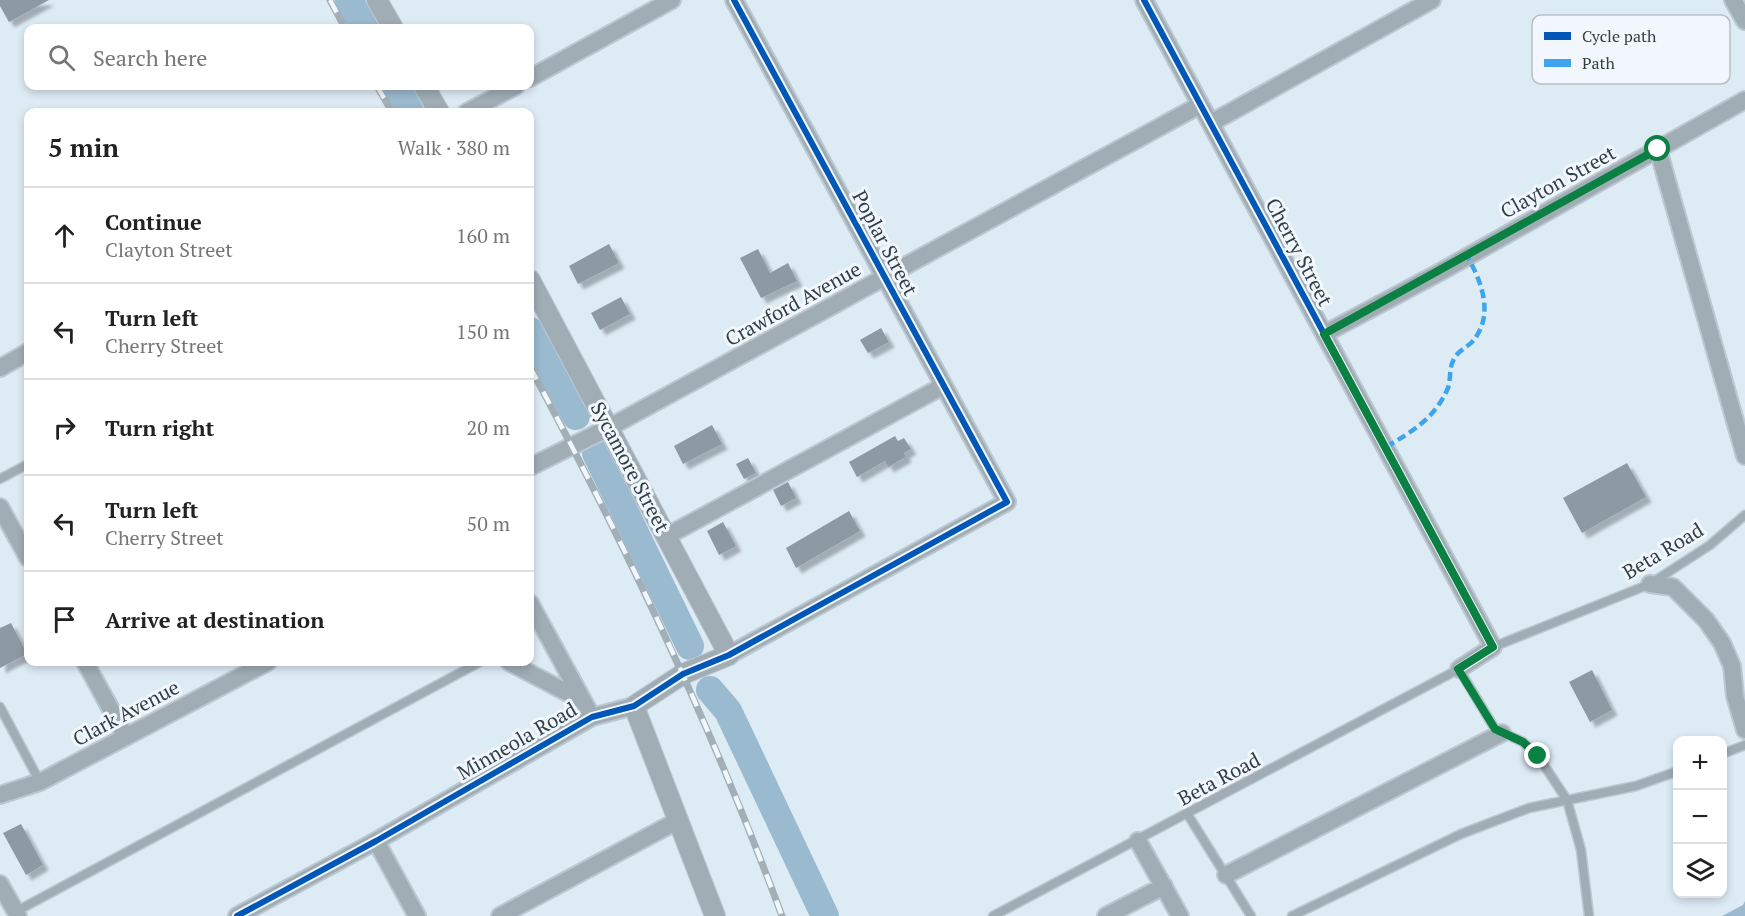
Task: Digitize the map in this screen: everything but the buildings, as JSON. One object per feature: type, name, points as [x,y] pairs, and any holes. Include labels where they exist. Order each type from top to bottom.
[{"type":"street","points":[[377,0],[391,24]]},
{"type":"street","points":[[534,76],[672,0]]},
{"type":"street","name":"Poplar Street","points":[[734,0],[1007,502]]},
{"type":"street","name":"Cherry Street","points":[[1144,0],[1493,647]]},
{"type":"street","points":[[1211,123],[1432,0]]},
{"type":"street","points":[[1733,0],[1745,21]]},
{"type":"street","points":[[426,90],[437,108]]},
{"type":"street","points":[[475,108],[508,90]]},
{"type":"street","name":"Clayton Street","points":[[1324,334],[1745,100]]},
{"type":"street","name":"Crawford Avenue","points":[[534,465],[610,427],[1200,105]]},
{"type":"street","points":[[1658,149],[1745,456]]},
{"type":"street","name":"Sycamore Street","points":[[534,287],[729,655]]},
{"type":"street","points":[[0,368],[24,354]]},
{"type":"street","points":[[667,536],[943,386]]},
{"type":"street","name":"Minneola Road","points":[[237,916],[376,841],[592,717],[634,706],[683,674],[729,655],[1007,502]]},
{"type":"street","points":[[0,507],[24,551]]},
{"type":"street","points":[[1650,584],[1673,587],[1707,620],[1722,643],[1732,666],[1737,704],[1745,730]]},
{"type":"street","points":[[534,610],[592,717]]},
{"type":"street","points":[[1458,669],[1493,647]]},
{"type":"street","points":[[87,666],[126,737]]},
{"type":"street","name":"Clark Avenue","points":[[0,795],[40,782],[260,666]]},
{"type":"street","points":[[517,666],[584,701]]},
{"type":"street","points":[[634,706],[715,916]]},
{"type":"street","points":[[1226,875],[1502,733]]},
{"type":"street","points":[[500,916],[679,820]]},
{"type":"street","points":[[376,841],[417,916]]},
{"type":"street","points":[[1138,841],[1180,916]]},
{"type":"street","points":[[0,884],[17,914]]},
{"type":"street","points":[[1106,916],[1164,886]]},
{"type":"lane","points":[[0,479],[24,466]]},
{"type":"lane","name":"Beta Road","points":[[1493,647],[1650,584],[1710,546],[1745,515]]},
{"type":"lane","points":[[17,914],[473,666]]},
{"type":"lane","name":"Beta Road","points":[[993,916],[1188,815],[1458,669]]},
{"type":"lane","points":[[1458,669],[1495,729],[1523,742],[1538,756],[1567,800],[1581,850],[1589,916]]},
{"type":"lane","points":[[0,707],[40,782]]},
{"type":"lane","points":[[1727,752],[1745,745]]},
{"type":"lane","points":[[1292,916],[1461,834],[1529,808],[1636,786],[1673,772]]},
{"type":"lane","points":[[1188,815],[1251,916]]},
{"type":"water","points":[[1745,901],[1745,916],[1722,916],[1743,905]]},
{"type":"waterway","points":[[349,0],[363,24]]},
{"type":"waterway","points":[[398,90],[408,108]]},
{"type":"waterway","points":[[534,338],[576,416]]},
{"type":"waterway","points":[[596,453],[690,646]]},
{"type":"waterway","points":[[710,690],[728,711],[825,916]]},
{"type":"railway","points":[[330,0],[343,24]]},
{"type":"railway","points":[[379,90],[390,108]]},
{"type":"railway","points":[[534,375],[600,501],[697,705],[782,916]]},
{"type":"marked path","points":[[1386,447],[1422,423],[1437,408],[1448,388],[1454,358],[1472,342],[1479,332],[1483,321],[1484,299],[1467,256]]},
{"type":"cycle path","points":[[237,916],[376,841],[592,717],[634,706],[683,674],[729,655],[1007,502],[734,0]]},
{"type":"cycle path","points":[[1144,0],[1493,647],[1459,669]]},
{"type":"route","points":[[1538,756],[1523,742],[1495,729],[1458,669],[1493,647],[1324,334],[1442,271],[1658,149]]}]
